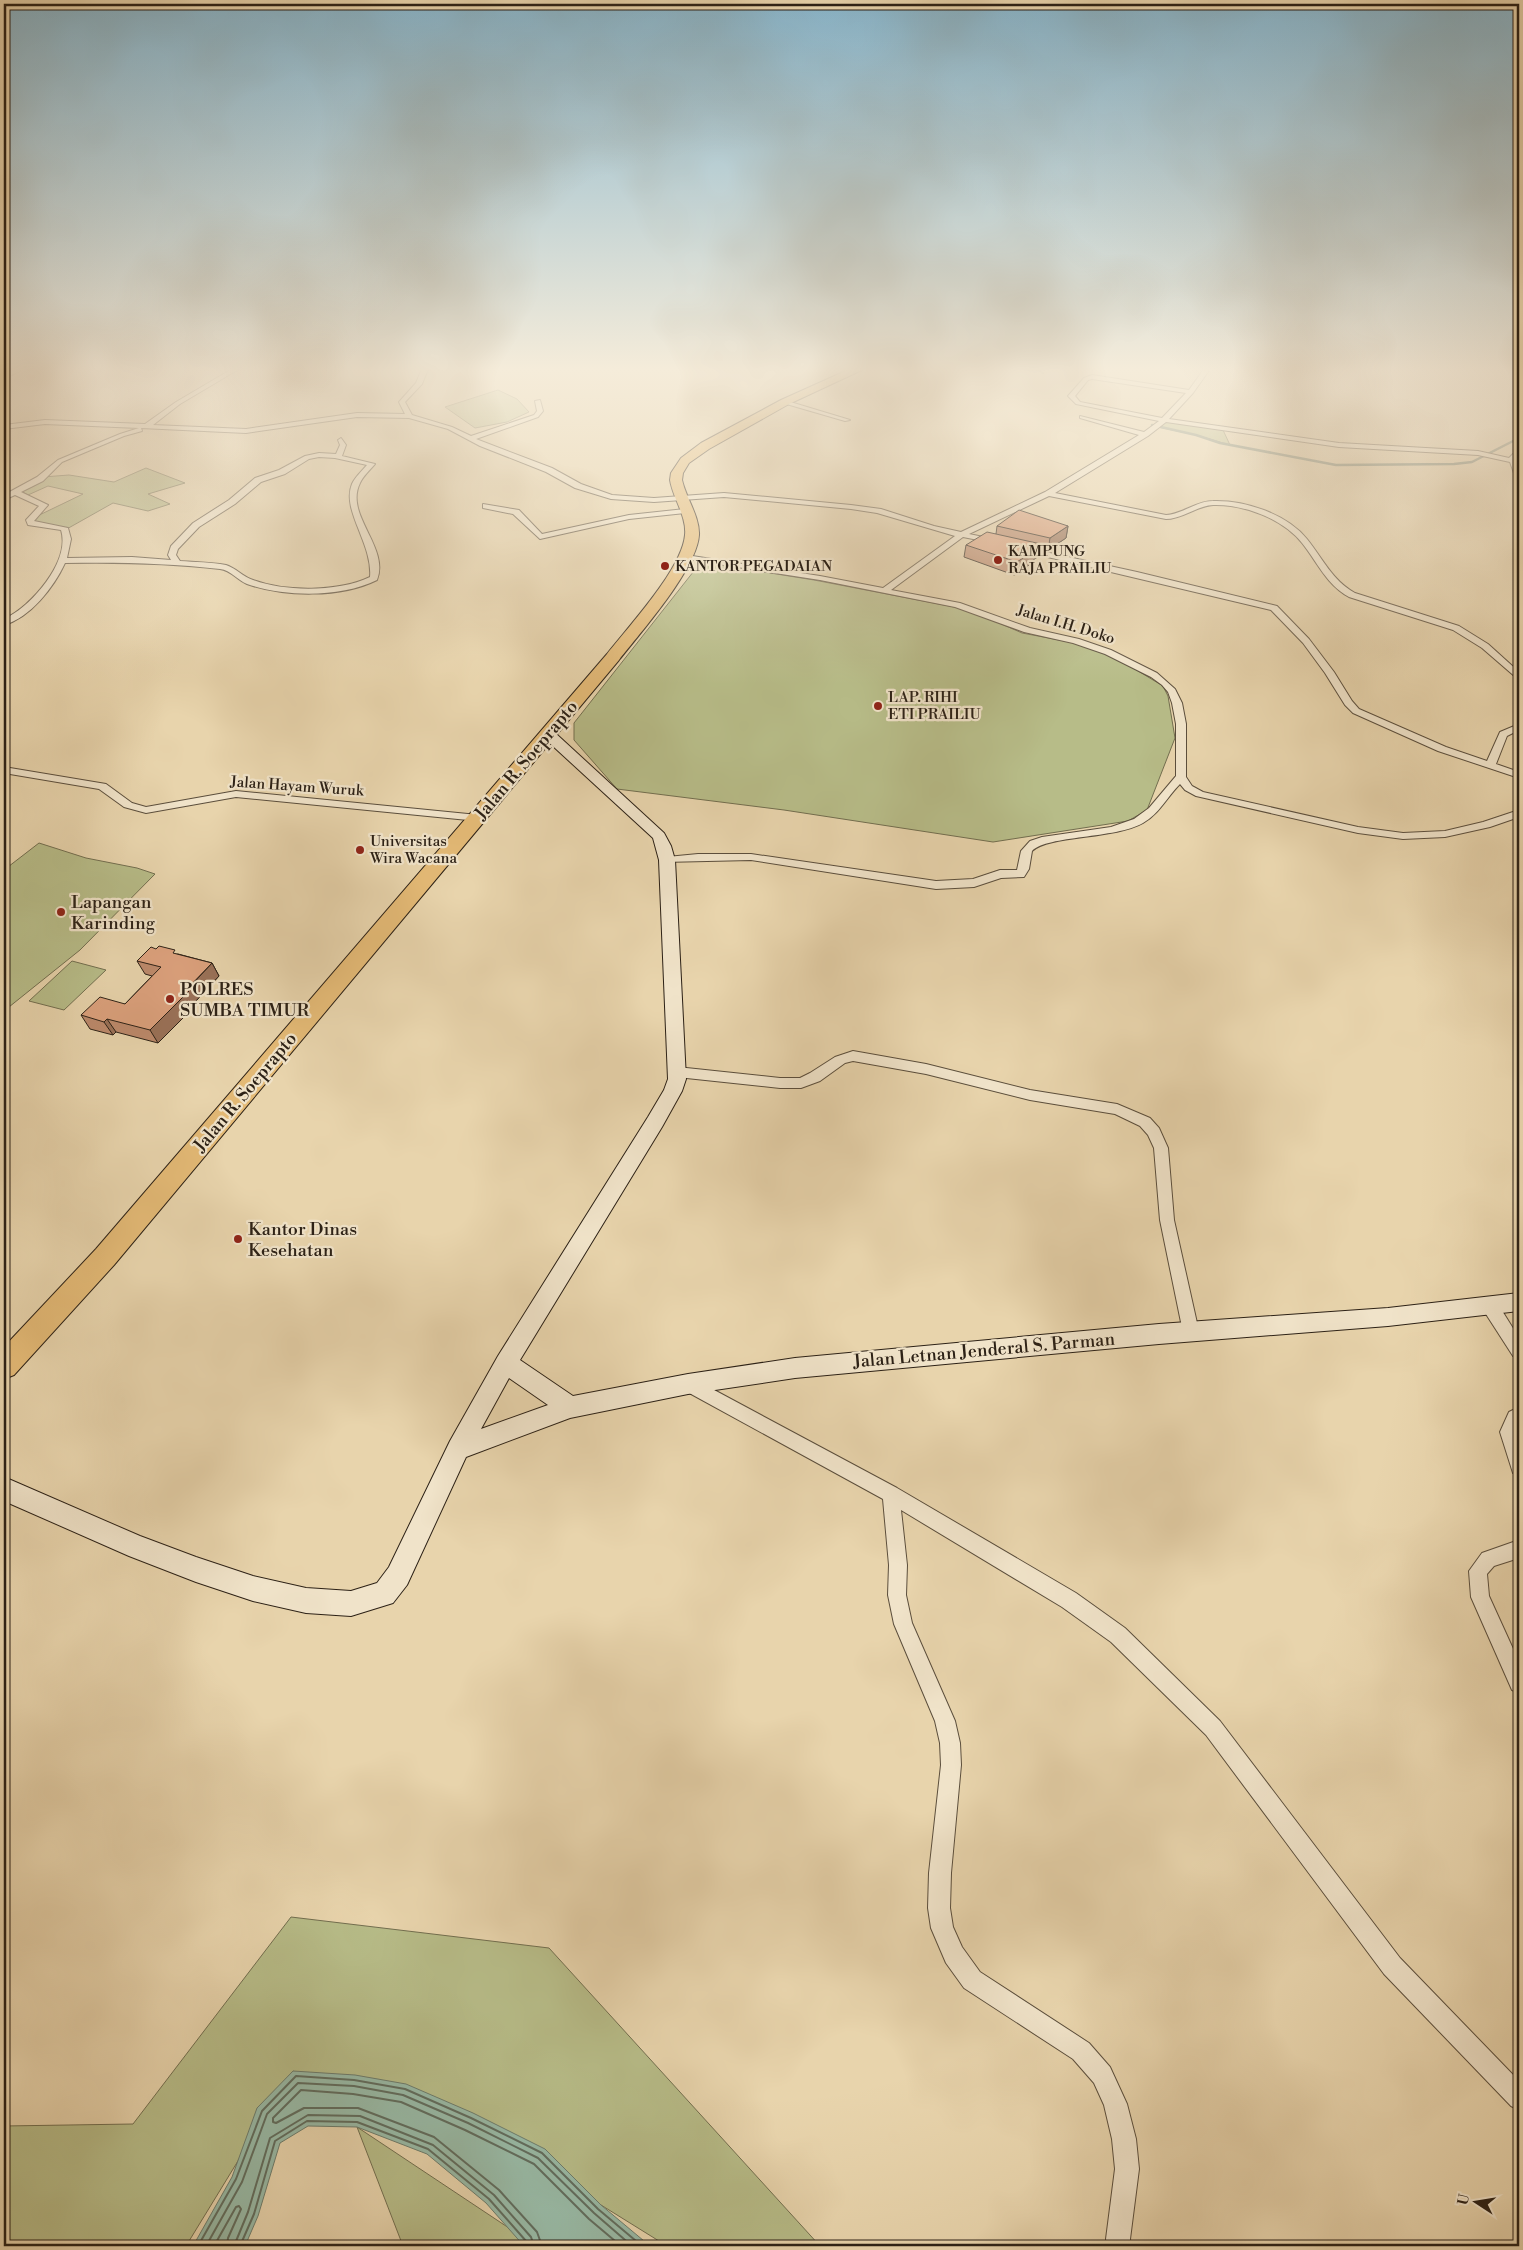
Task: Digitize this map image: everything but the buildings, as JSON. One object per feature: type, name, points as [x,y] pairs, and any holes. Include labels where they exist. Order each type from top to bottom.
[{"type":"highway","name":"Jalan R. Soeprapto","points":[[4,1366],[105,1257],[613,657],[686,557],[692,534],[682,504],[676,480],[677,474]]},
{"type":"street","points":[[4,498],[40,479],[46,474]]},
{"type":"street","points":[[177,563],[172,555],[174,548],[196,525],[237,498],[255,482],[277,474]]},
{"type":"street","points":[[63,561],[132,559],[230,568],[243,579],[251,582],[325,590],[349,588],[374,578],[377,566],[374,553],[356,515],[356,483],[363,474]]},
{"type":"street","points":[[555,474],[596,493],[682,504]]},
{"type":"street","points":[[884,591],[962,535],[1048,494],[1081,474]]},
{"type":"street","points":[[4,622],[14,618],[42,591],[63,561],[68,542],[66,530],[62,527],[31,522],[30,520],[44,505],[15,492]]},
{"type":"street","points":[[1048,494],[1166,517],[1179,516],[1205,504],[1212,503],[1258,511],[1296,532],[1338,587],[1352,595],[1456,628],[1485,646],[1519,677]]},
{"type":"street","points":[[486,506],[516,512],[540,538],[724,495],[878,511],[962,535],[1005,544]]},
{"type":"street","points":[[1014,546],[1138,574],[1274,608],[1282,614],[1316,655],[1335,680],[1346,702],[1356,711],[1395,730],[1519,775]]},
{"type":"street","name":"Jalan I.H. Doko","points":[[686,557],[801,575],[957,604],[1027,630],[1091,645],[1154,675],[1172,690],[1177,703],[1182,738],[1181,777]]},
{"type":"street","points":[[1490,766],[1503,734],[1519,727]]},
{"type":"street","points":[[4,1489],[176,1563],[271,1593],[314,1603],[340,1605],[369,1600],[385,1594],[398,1576],[458,1449],[506,1363],[673,1091],[677,1072],[667,860],[664,846],[659,836],[548,734]]},
{"type":"street","name":"Jalan Hayam Wuruk","points":[[4,770],[102,786],[128,805],[146,810],[236,794],[478,818]]},
{"type":"street","points":[[667,860],[698,857],[751,857],[936,885],[974,883],[1000,874],[1020,874],[1023,871],[1026,849],[1032,843],[1092,833],[1137,822],[1149,814],[1167,789],[1181,777],[1184,784],[1200,794],[1253,808],[1378,834],[1426,836],[1445,834],[1486,825],[1519,813]]},
{"type":"street","points":[[677,1072],[780,1083],[800,1082],[840,1060],[853,1056],[926,1069],[1030,1095],[1117,1108],[1135,1116],[1145,1122],[1154,1132],[1161,1148],[1167,1220],[1191,1332]]},
{"type":"street","name":"Jalan Letnan Jenderal S. Parman","points":[[458,1449],[570,1407],[688,1384],[795,1368],[1191,1332],[1279,1326],[1519,1302]]},
{"type":"street","points":[[1490,1306],[1519,1351]]},
{"type":"street","points":[[506,1363],[570,1407]]},
{"type":"street","points":[[688,1384],[891,1494],[1069,1600],[1118,1634],[1213,1728],[1392,1966],[1519,2098]]},
{"type":"street","points":[[1519,1415],[1515,1418],[1508,1432],[1519,1467]]},
{"type":"street","points":[[891,1494],[898,1566],[898,1594],[903,1624],[945,1721],[950,1743],[951,1765],[940,1873],[939,1908],[942,1928],[954,1955],[972,1980],[1080,2051],[1102,2075],[1115,2104],[1124,2139],[1127,2169],[1118,2239],[1119,2246]]},
{"type":"street","points":[[1519,1549],[1488,1559],[1478,1571],[1480,1597],[1519,1683]]},
{"type":"green space","points":[[132,474],[162,474],[185,483],[148,494],[170,504],[148,511],[113,503],[65,530],[30,524],[29,520],[83,494],[48,486],[28,495],[21,491],[43,477],[69,475],[114,482]]},
{"type":"green space","name":"LAP. RIHI ETI PRAILIU","points":[[701,562],[814,580],[970,610],[1022,633],[1086,645],[1125,663],[1163,686],[1168,696],[1175,738],[1147,810],[1128,821],[993,842],[784,810],[617,789],[574,740],[574,723]]},
{"type":"green space","name":"Lapangan Karinding","points":[[39,843],[86,858],[137,868],[155,874],[80,950],[4,1011],[4,870]]},
{"type":"green space","points":[[72,961],[106,970],[64,1010],[29,1001]]},
{"type":"green space","points":[[291,1917],[549,1948],[820,2246],[667,2246],[601,2205],[293,2071],[186,2246],[4,2246],[4,2126],[133,2124]]},
{"type":"green space","points":[[357,2127],[536,2246],[403,2246]]},
{"type":"water","points":[[293,2071],[355,2075],[406,2084],[473,2113],[545,2149],[601,2205],[650,2246],[524,2246],[486,2203],[427,2154],[357,2127],[308,2126],[280,2143],[258,2216],[245,2246],[193,2246],[232,2177],[257,2108]]},
{"type":"place","name":"KAMPUNG RAJA PRAILIU","points":[[998,560]]},
{"type":"place","name":"KANTOR PEGADAIAN","points":[[665,566]]},
{"type":"place","name":"LAP. RIHI ETI PRAILIU","points":[[878,706]]},
{"type":"place","name":"Universitas Wira Wacana","points":[[360,850]]},
{"type":"place","name":"Lapangan Karinding","points":[[61,912]]},
{"type":"place","name":"POLRES SUMBA TIMUR","points":[[170,999]]},
{"type":"place","name":"Kantor Dinas Kesehatan","points":[[238,1239]]}]
